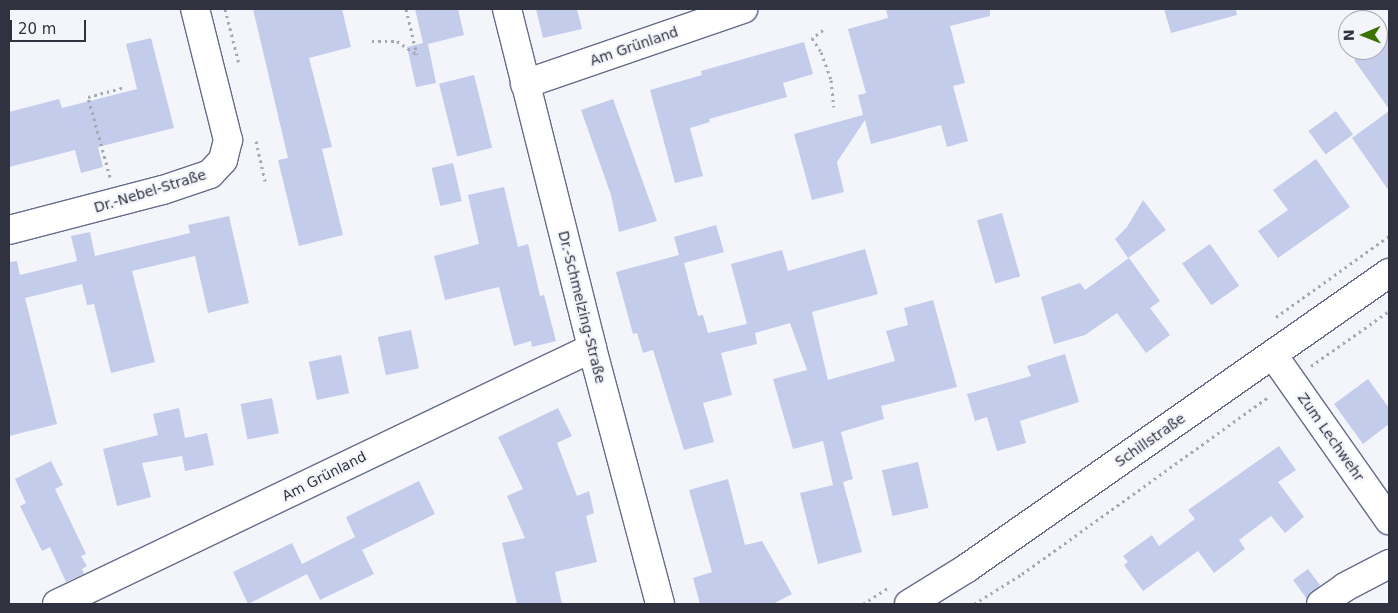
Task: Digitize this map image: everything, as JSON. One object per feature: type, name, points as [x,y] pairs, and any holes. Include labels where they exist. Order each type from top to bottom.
[{"type":"street","name":"Dr.-Nebel-Straße","points":[[9,230],[118,202],[210,174],[222,160],[228,140],[195,9]]},
{"type":"street","name":"Dr.-Schmelzing-Straße","points":[[507,9],[592,348],[660,604]]},
{"type":"street","name":"Am Grünland","points":[[526,84],[743,9]]},
{"type":"street","name":"Schillstraße","points":[[909,604],[974,563],[1389,273]]},
{"type":"street","name":"Am Grünland","points":[[57,604],[592,348]]},
{"type":"street","name":"Zum Lechwehr","points":[[1273,355],[1389,520]]},
{"type":"street","points":[[1321,604],[1345,587],[1389,564]]},
{"type":"path","points":[[225,9],[233,39]]},
{"type":"path","points":[[372,40],[397,41],[418,55],[406,9]]},
{"type":"path","points":[[823,30],[812,38],[821,52],[831,80],[834,107]]},
{"type":"path","points":[[118,202],[88,97],[125,87]]},
{"type":"path","points":[[974,604],[1022,574],[1389,311]]},
{"type":"building","points":[[253,9],[342,9],[351,47],[309,58],[332,147],[322,149],[343,235],[299,246],[278,160],[288,158]]},
{"type":"building","points":[[415,9],[458,9],[464,35],[428,44],[436,83],[416,87],[407,47],[423,43]]},
{"type":"building","points":[[536,9],[577,9],[582,29],[543,38]]},
{"type":"building","points":[[886,9],[990,9],[990,16],[950,26],[965,83],[953,86],[968,141],[947,147],[941,125],[871,144],[865,120],[837,162],[844,192],[812,200],[794,134],[863,115],[858,95],[866,93],[848,29],[888,18]]},
{"type":"building","points":[[1164,9],[1236,9],[1237,15],[1171,33]]},
{"type":"building","points":[[1388,34],[1389,109],[1354,60],[1388,60]]},
{"type":"building","points":[[151,38],[174,128],[98,147],[103,167],[81,173],[75,150],[9,167],[9,112],[59,99],[62,108],[137,89],[126,44]]},
{"type":"building","points":[[804,42],[813,74],[783,83],[787,97],[709,119],[710,122],[690,128],[703,176],[675,183],[650,90],[702,75],[701,71]]},
{"type":"building","points":[[474,75],[492,148],[457,156],[439,84]]},
{"type":"building","points":[[613,99],[657,221],[619,232],[611,195],[581,110]]},
{"type":"building","points":[[1336,111],[1353,134],[1326,154],[1308,131]]},
{"type":"building","points":[[1389,111],[1389,191],[1352,138]]},
{"type":"building","points":[[1316,159],[1350,207],[1278,258],[1258,231],[1288,210],[1273,190]]},
{"type":"building","points":[[453,163],[462,201],[440,206],[432,168]]},
{"type":"building","points":[[504,187],[518,247],[528,244],[540,296],[544,295],[556,341],[532,347],[531,341],[514,346],[499,287],[445,300],[434,256],[479,244],[468,195]]},
{"type":"building","points":[[1143,200],[1166,230],[1128,258],[1115,239],[1127,227]]},
{"type":"building","points":[[1002,213],[1020,276],[995,284],[977,220]]},
{"type":"building","points":[[229,216],[249,303],[208,313],[195,256],[132,271],[155,362],[111,373],[94,304],[87,305],[82,284],[25,298],[57,424],[9,436],[9,262],[17,261],[20,275],[77,261],[71,236],[90,232],[95,256],[190,233],[188,225]]},
{"type":"building","points":[[716,225],[724,252],[684,263],[698,316],[703,315],[708,333],[747,324],[731,264],[782,250],[788,271],[865,249],[878,294],[812,312],[828,380],[895,361],[886,331],[908,325],[904,308],[933,300],[957,387],[881,406],[884,419],[841,432],[853,479],[843,482],[862,552],[818,564],[800,493],[833,485],[823,441],[793,449],[773,379],[807,370],[790,323],[755,333],[757,344],[721,353],[732,395],[703,403],[714,442],[684,450],[653,350],[643,353],[637,333],[633,334],[616,272],[679,255],[674,237]]},
{"type":"building","points":[[1210,244],[1239,286],[1211,305],[1182,264]]},
{"type":"building","points":[[1129,258],[1160,301],[1150,308],[1170,335],[1146,353],[1117,313],[1085,335],[1054,344],[1041,297],[1080,283],[1085,290]]},
{"type":"building","points":[[411,330],[419,368],[386,375],[378,337]]},
{"type":"building","points":[[1065,354],[1079,402],[1020,421],[1026,443],[997,451],[987,417],[975,421],[967,394],[1031,376],[1027,366]]},
{"type":"building","points":[[341,355],[349,393],[317,400],[309,362]]},
{"type":"building","points":[[1368,379],[1389,408],[1389,424],[1363,444],[1334,404]]},
{"type":"building","points":[[272,398],[279,433],[247,439],[241,404]]},
{"type":"building","points":[[179,408],[185,438],[207,433],[214,465],[185,471],[182,456],[142,463],[151,497],[117,506],[103,449],[158,435],[153,414]]},
{"type":"building","points":[[558,408],[572,436],[557,443],[577,496],[589,491],[594,513],[586,516],[597,562],[555,572],[562,604],[517,604],[502,543],[525,538],[507,496],[523,489],[498,437]]},
{"type":"building","points":[[1279,446],[1296,470],[1278,482],[1304,517],[1285,533],[1271,516],[1239,540],[1245,549],[1214,573],[1198,551],[1143,591],[1124,565],[1128,562],[1123,556],[1152,535],[1159,546],[1195,519],[1188,510]]},
{"type":"building","points":[[51,461],[63,485],[55,489],[86,554],[81,556],[87,566],[82,569],[84,574],[66,582],[50,547],[42,551],[20,506],[26,503],[15,479]]},
{"type":"building","points":[[918,462],[929,508],[893,516],[882,470]]},
{"type":"building","points":[[728,479],[745,545],[762,541],[792,594],[773,604],[700,604],[693,578],[712,572],[689,490]]},
{"type":"building","points":[[419,481],[435,514],[362,550],[374,574],[320,600],[307,574],[248,604],[233,572],[292,543],[302,564],[355,537],[346,517]]},
{"type":"building","points":[[1308,569],[1320,585],[1307,599],[1293,580]]}]
